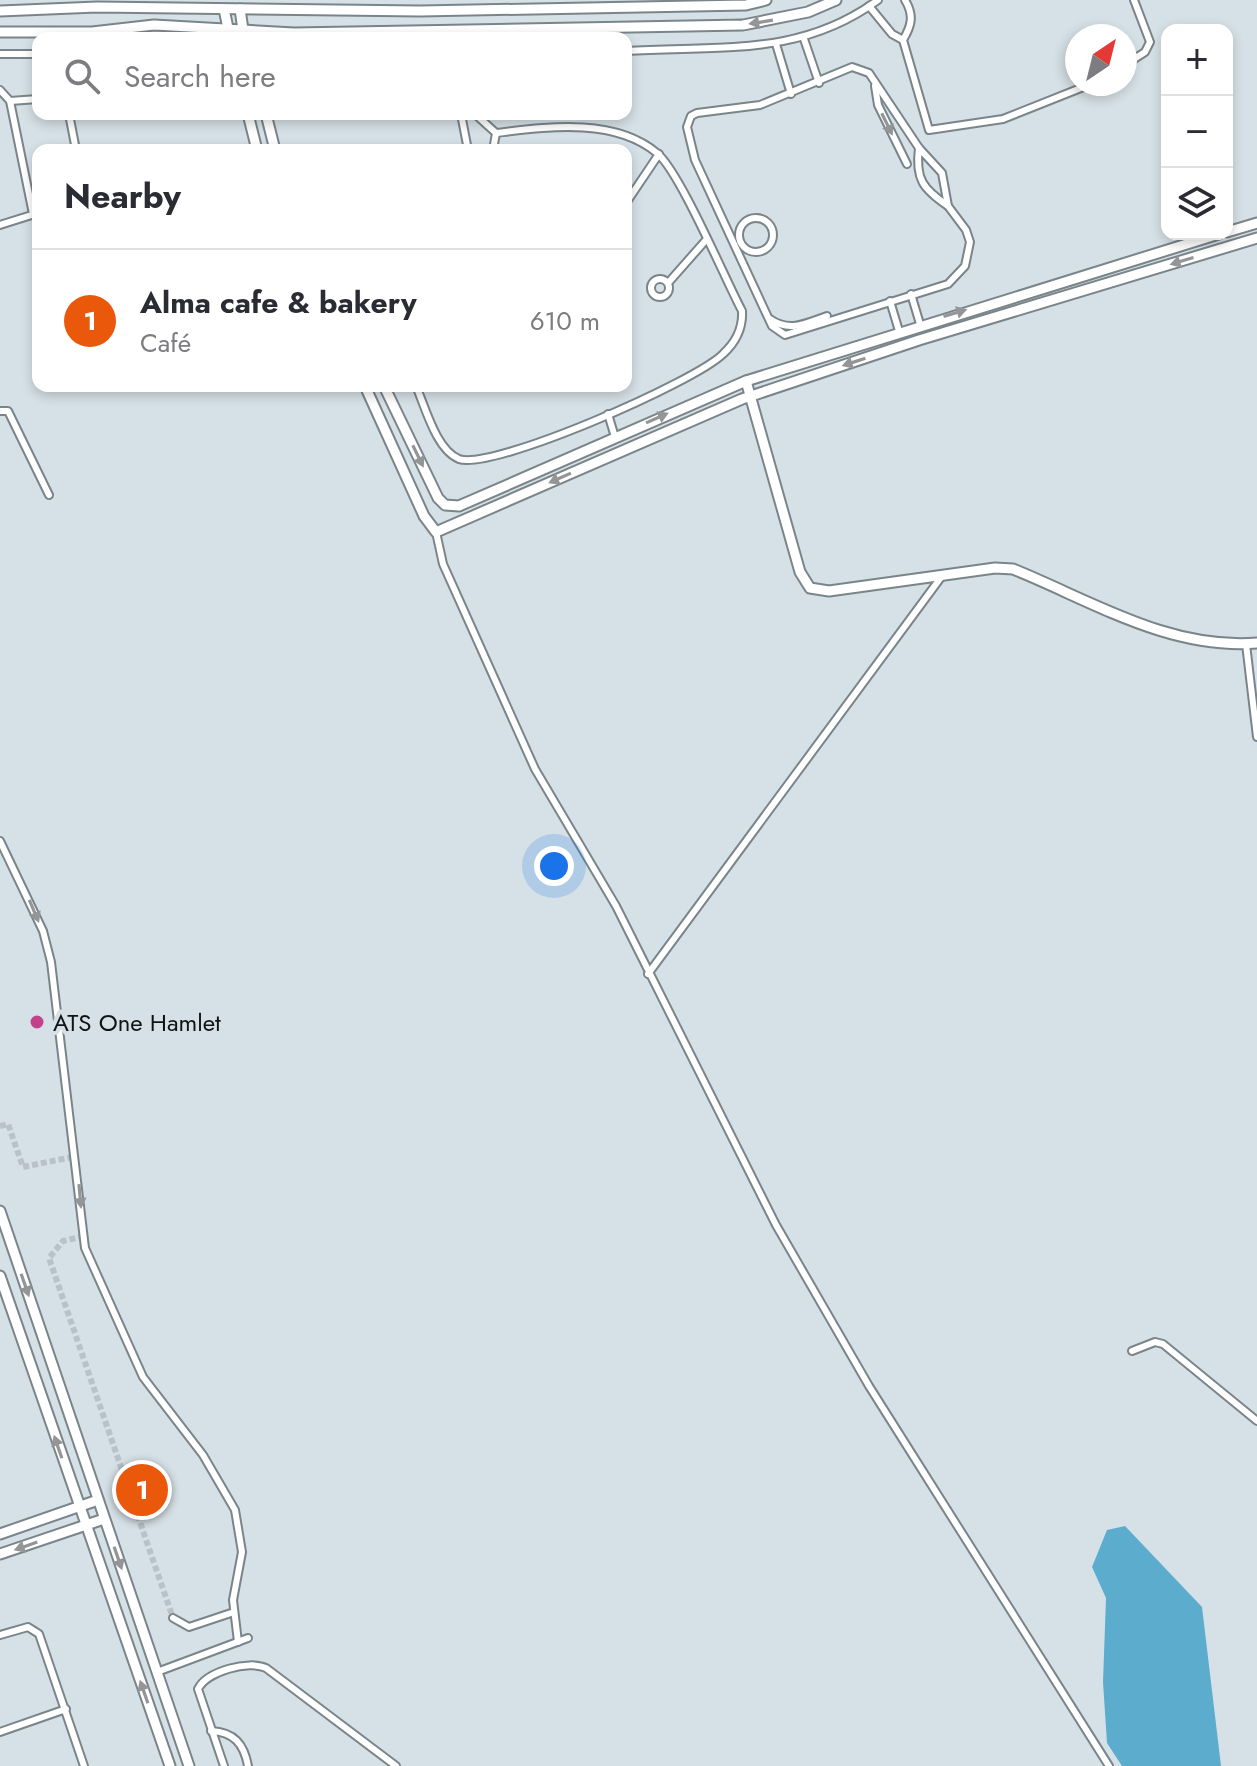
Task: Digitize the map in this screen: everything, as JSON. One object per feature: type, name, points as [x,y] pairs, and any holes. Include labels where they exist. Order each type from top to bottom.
[{"type":"street","points":[[420,0],[420,11]]},
{"type":"street","points":[[0,11],[96,4],[420,11],[746,5],[766,0]]},
{"type":"street","points":[[567,32],[743,25],[808,12],[836,0]]},
{"type":"street","points":[[632,51],[776,44],[804,39],[878,0]]},
{"type":"street","points":[[905,0],[912,12],[910,27],[903,40],[929,130],[1003,119],[1065,94]]},
{"type":"street","points":[[1134,0],[1150,42],[1145,52],[1137,57]]},
{"type":"street","points":[[869,6],[892,34],[903,40]]},
{"type":"street","points":[[224,9],[229,32]]},
{"type":"street","points":[[240,9],[244,32]]},
{"type":"street","points":[[108,32],[154,25],[215,32]]},
{"type":"street","points":[[190,27],[197,32]]},
{"type":"street","points":[[0,32],[32,33]]},
{"type":"street","points":[[804,39],[819,83]]},
{"type":"street","points":[[776,44],[791,94]]},
{"type":"street","points":[[0,54],[32,54]]},
{"type":"street","points":[[919,148],[918,177],[925,188],[948,206],[966,230],[970,242],[965,266],[948,284],[792,335],[779,333],[769,319],[695,160],[688,121],[697,113],[760,105],[858,67],[875,82],[919,148],[942,173],[948,206]]},
{"type":"street","points":[[875,82],[878,105],[907,164]]},
{"type":"street","points":[[0,90],[10,101],[32,200]]},
{"type":"street","points":[[10,101],[32,99]]},
{"type":"street","points":[[70,120],[75,144]]},
{"type":"street","points":[[249,120],[254,144]]},
{"type":"street","points":[[269,120],[274,144]]},
{"type":"street","points":[[462,120],[467,144]]},
{"type":"street","points":[[419,392],[448,451],[469,461],[499,457],[608,414],[701,371],[724,353],[737,334],[742,311],[659,154],[628,138],[589,127],[496,133],[482,120]]},
{"type":"street","points":[[494,144],[496,133]]},
{"type":"street","points":[[632,194],[659,154]]},
{"type":"street","points":[[0,225],[32,214]]},
{"type":"street","points":[[729,233],[740,232],[752,219],[762,219],[773,230],[773,239],[765,250],[747,250]]},
{"type":"street","points":[[1233,230],[1257,223]]},
{"type":"street","points":[[740,232],[747,250]]},
{"type":"street","points":[[436,532],[919,340],[1257,238]]},
{"type":"street","points":[[668,283],[706,240]]},
{"type":"street","points":[[387,392],[438,498],[451,507],[746,381],[920,324],[1199,240]]},
{"type":"street","points":[[741,258],[747,250]]},
{"type":"street","points":[[911,294],[920,324]]},
{"type":"street","points":[[890,301],[899,331]]},
{"type":"street","points":[[769,319],[785,327],[827,316]]},
{"type":"street","points":[[746,381],[800,572],[810,588],[829,591],[995,568],[1013,569],[1166,634],[1206,642],[1252,643],[1257,737]]},
{"type":"street","points":[[368,392],[424,516],[436,532],[443,564],[535,769],[599,874],[776,1225],[893,1425],[1109,1766]]},
{"type":"street","points":[[0,411],[8,411],[49,495]]},
{"type":"street","points":[[608,414],[615,437]]},
{"type":"street","points":[[648,974],[942,576]]},
{"type":"street","points":[[0,841],[43,931],[51,962],[84,1236],[92,1267],[143,1377],[203,1455],[235,1510],[242,1552],[234,1612],[238,1642]]},
{"type":"street","points":[[0,1211],[189,1766]]},
{"type":"street","points":[[0,1276],[170,1766]]},
{"type":"street","points":[[1132,1351],[1155,1342],[1163,1344],[1257,1421]]},
{"type":"street","points":[[0,1534],[98,1500]]},
{"type":"street","points":[[0,1554],[104,1519]]},
{"type":"street","points":[[173,1618],[189,1627],[234,1612]]},
{"type":"street","points":[[0,1635],[28,1627],[39,1634],[84,1766]]},
{"type":"street","points":[[157,1672],[248,1638]]},
{"type":"street","points":[[214,1766],[224,1764],[198,1694],[201,1682],[257,1664],[396,1766]]},
{"type":"street","points":[[0,1732],[66,1709]]},
{"type":"street","points":[[211,1731],[233,1736],[241,1745],[248,1766]]},
{"type":"shaded area","points":[[1125,1526],[1202,1607],[1221,1766],[1122,1766],[1107,1743],[1103,1682],[1106,1598],[1092,1567],[1107,1530]]},
{"type":"tunnel","points":[[0,1126],[8,1124],[23,1167],[77,1156]]},
{"type":"tunnel","points":[[84,1236],[63,1241],[49,1258],[173,1618]]},
{"type":"place","name":"ATS One Hamlet","points":[[37,1022]]},
{"type":"place","name":"Alma cafe & bakery","points":[[142,1490]]}]
